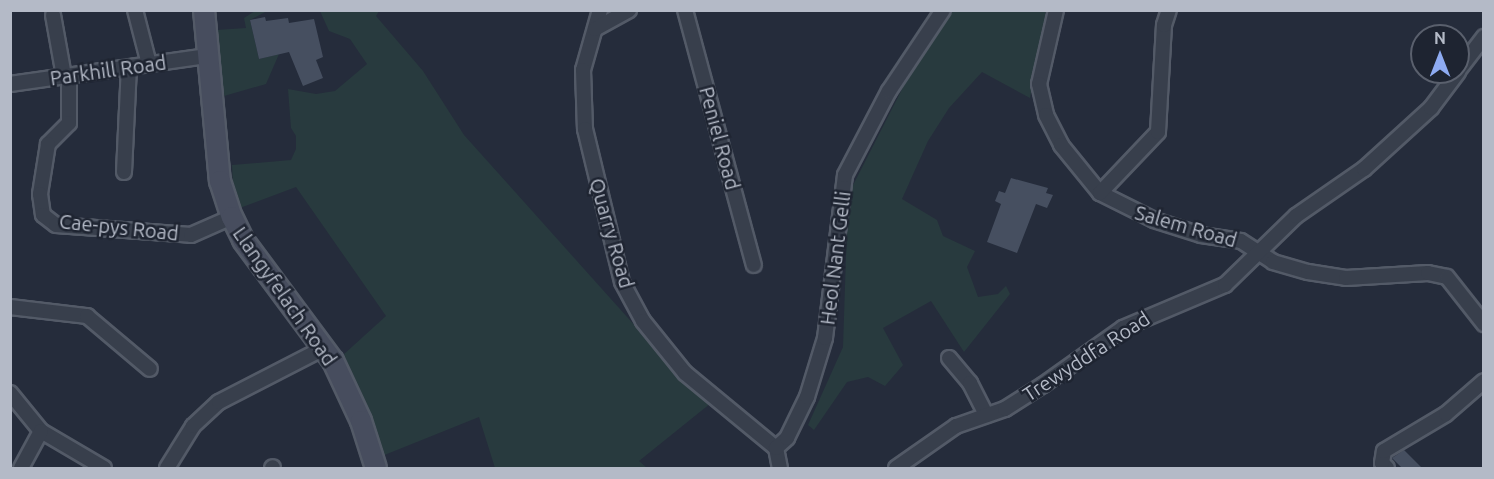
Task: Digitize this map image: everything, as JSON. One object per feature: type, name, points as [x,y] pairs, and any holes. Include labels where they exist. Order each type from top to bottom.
[{"type":"main road","name":"Llangyfelach Road","points":[[204,10],[206,56],[220,182],[232,217],[243,240],[324,348],[361,421],[376,468]]},
{"type":"street","points":[[135,10],[148,64]]},
{"type":"street","name":"Quarry Road","points":[[600,10],[584,70],[585,129],[622,282],[643,321],[685,373],[776,448]]},
{"type":"street","points":[[595,29],[629,10]]},
{"type":"street","name":"Peniel Road","points":[[685,10],[754,265]]},
{"type":"street","name":"Heol Nant Gelli","points":[[776,448],[787,438],[803,406],[825,338],[845,175],[889,91],[943,10]]},
{"type":"street","name":"Salem Road","points":[[1056,10],[1039,84],[1046,115],[1061,145],[1100,193],[1154,220],[1201,235],[1241,241],[1260,251],[1273,262],[1346,278],[1428,273],[1447,277],[1484,324]]},
{"type":"street","points":[[1100,193],[1158,132],[1164,25],[1169,10]]},
{"type":"street","points":[[52,15],[66,76]]},
{"type":"street","name":"Trewyddfa Road","points":[[1470,56],[1484,37]]},
{"type":"street","name":"Parkhill Road","points":[[10,84],[206,56]]},
{"type":"street","points":[[124,172],[129,67]]},
{"type":"street","name":"Cae-pys Road","points":[[66,76],[69,123],[48,144],[40,194],[43,215],[56,225],[191,235],[232,217]]},
{"type":"street","name":"Trewyddfa Road","points":[[897,468],[941,435],[1005,409],[1043,386],[1123,328],[1226,285],[1296,216],[1364,170],[1431,108],[1449,84]]},
{"type":"street","points":[[109,153],[124,152]]},
{"type":"street","points":[[10,307],[87,316],[150,369]]},
{"type":"street","points":[[166,468],[193,426],[219,402],[324,348]]},
{"type":"street","points":[[949,358],[970,383],[986,415]]},
{"type":"street","points":[[1384,466],[1384,451],[1446,414],[1484,381]]},
{"type":"street","points":[[10,393],[41,431],[82,463],[104,468]]},
{"type":"street","points":[[21,468],[41,431]]},
{"type":"street","points":[[776,448],[780,468]]},
{"type":"shaded area","points":[[255,11],[267,11],[250,20],[259,59],[279,54],[266,84],[224,96],[217,30],[246,28],[244,18]]},
{"type":"shaded area","points":[[320,11],[379,11],[376,16],[423,71],[464,135],[654,347],[711,403],[639,461],[647,468],[495,468],[479,417],[382,456],[343,355],[386,316],[296,187],[237,209],[233,188],[232,165],[291,160],[296,149],[296,136],[291,128],[288,89],[316,94],[335,91],[367,64],[350,39],[329,31]]},
{"type":"shaded area","points":[[942,11],[1046,11],[1030,98],[982,72],[949,108],[928,141],[902,199],[937,220],[943,236],[975,251],[967,267],[978,297],[998,294],[1006,286],[1010,294],[964,352],[931,301],[883,328],[903,365],[885,386],[868,377],[847,382],[814,430],[808,425],[843,347],[848,195]]},
{"type":"building","points":[[265,17],[266,21],[288,18],[289,23],[314,19],[323,57],[316,60],[323,78],[303,86],[289,52],[259,59],[250,20]]},
{"type":"building","points":[[1011,178],[1048,188],[1046,193],[1053,195],[1047,208],[1036,204],[1017,253],[987,242],[1001,204],[995,201],[999,191],[1005,193]]},
{"type":"building","points":[[1404,450],[1422,468],[1402,468],[1392,458]]}]
